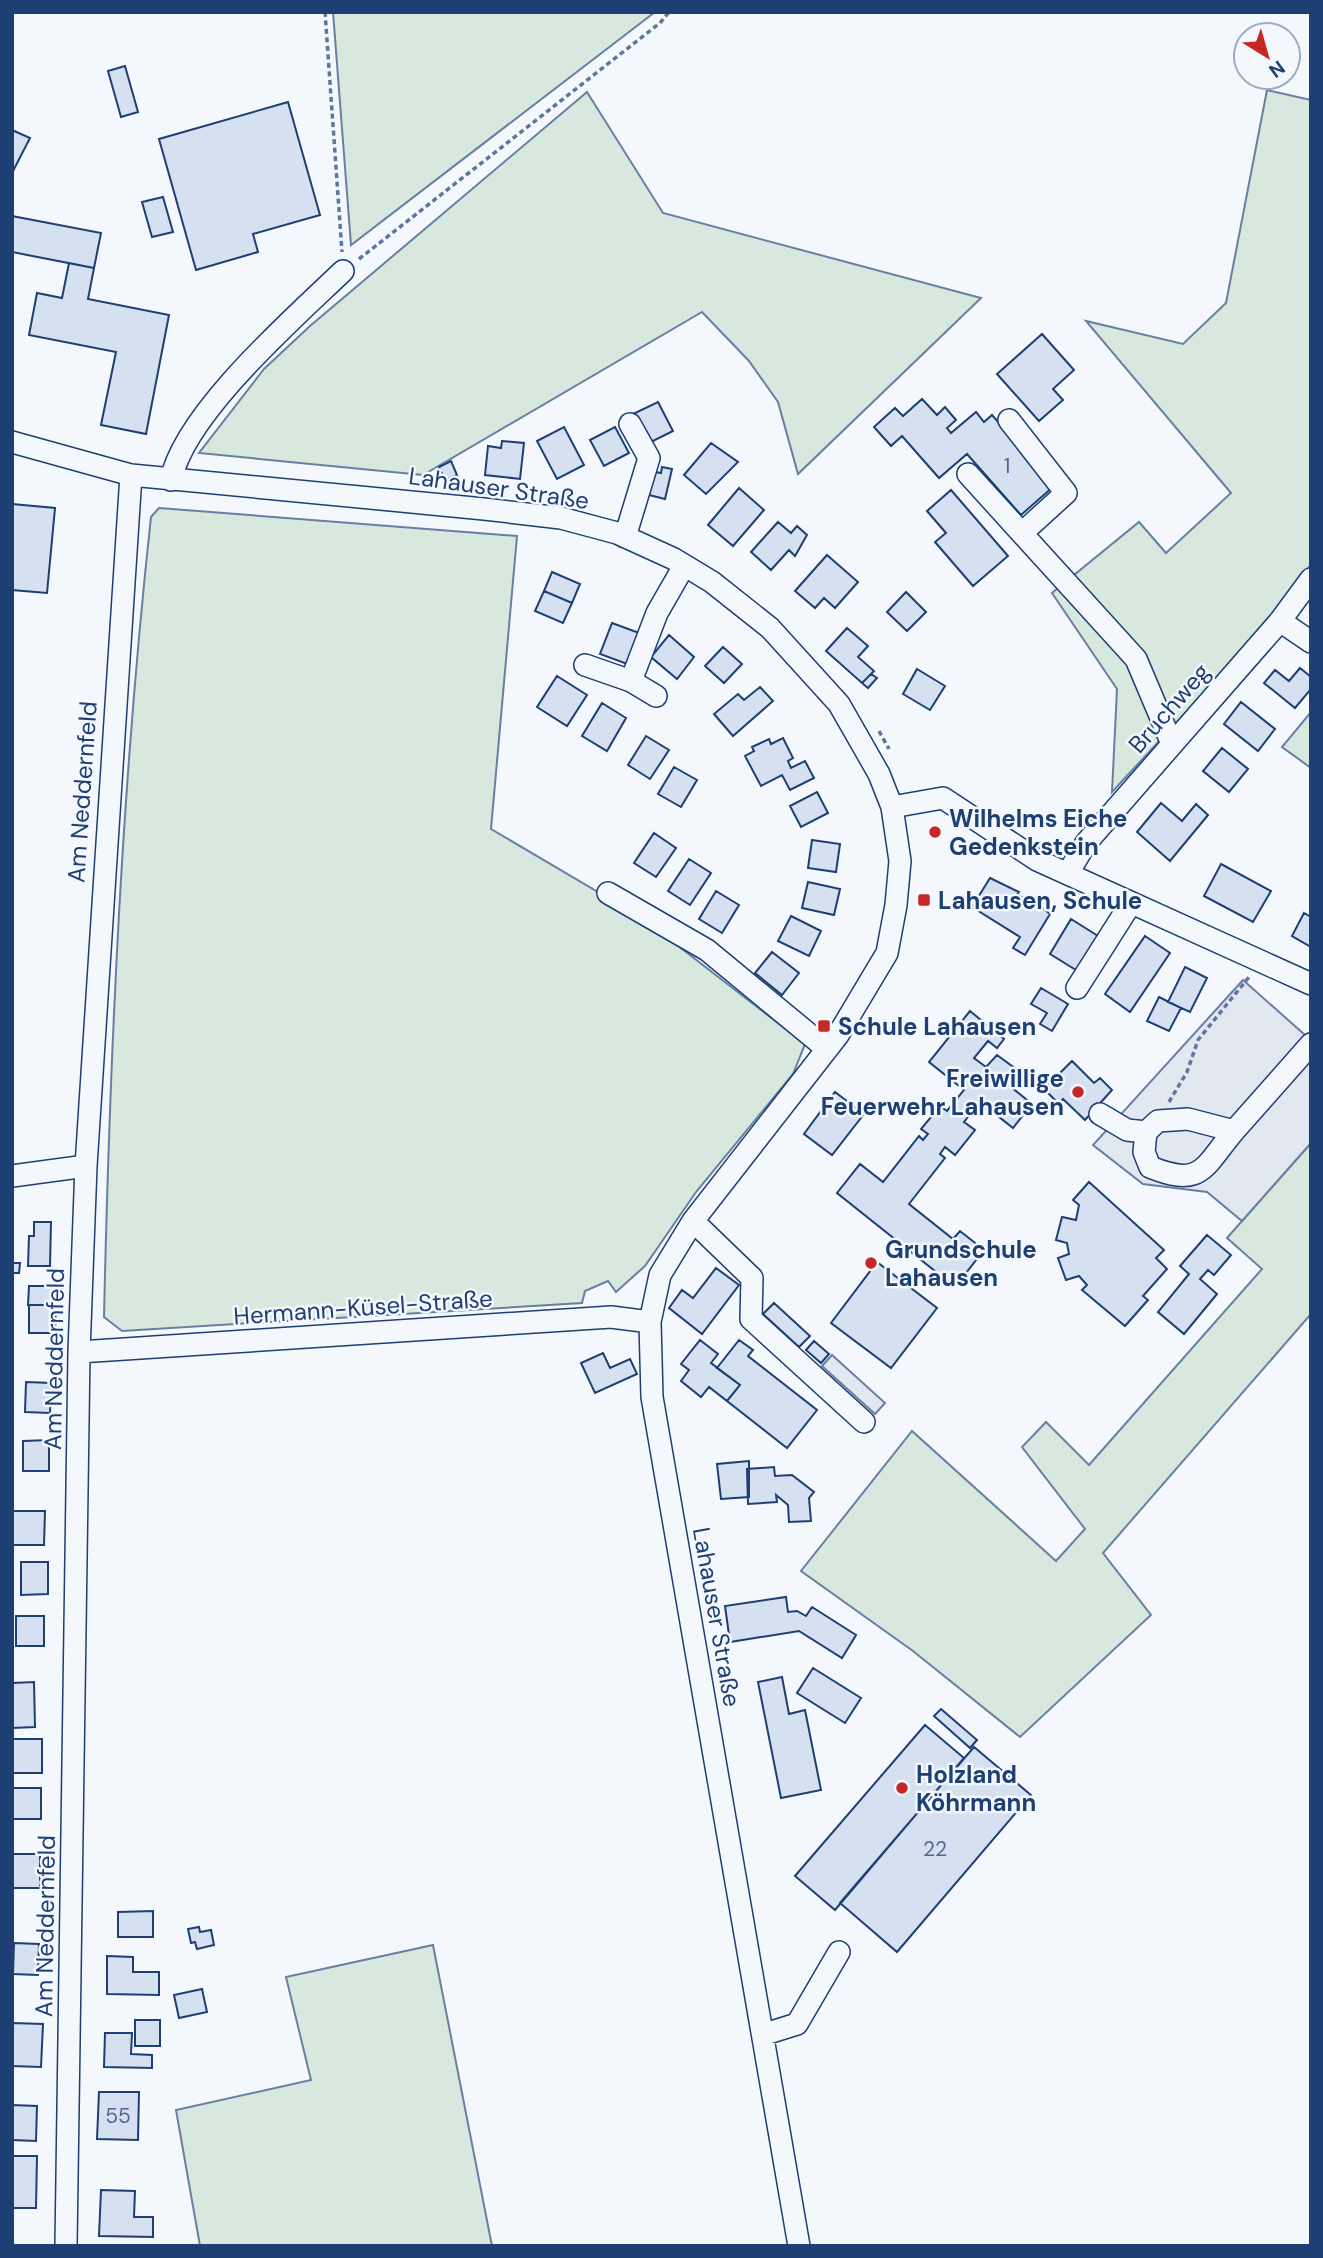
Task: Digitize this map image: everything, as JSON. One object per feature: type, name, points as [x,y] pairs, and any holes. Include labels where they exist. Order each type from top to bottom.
[{"type":"street","points":[[171,480],[185,440],[264,346],[343,271]]},
{"type":"street","points":[[1009,420],[1066,492],[1022,534]]},
{"type":"street","points":[[625,537],[649,458],[630,424]]},
{"type":"street","name":"Lahauser Straße","points":[[12,442],[131,475],[561,518],[625,537],[712,582],[771,628],[809,667],[839,704],[879,774],[892,807],[900,861],[887,953],[827,1049],[693,1221],[660,1275],[649,1322],[652,1397],[765,2034],[799,2246]]},
{"type":"street","points":[[968,474],[1136,659],[1172,744]]},
{"type":"street","name":"Am Neddernfeld","points":[[66,2246],[79,1352],[86,1166],[131,475]]},
{"type":"street","points":[[631,681],[657,613],[684,566]]},
{"type":"street","name":"Bruchweg","points":[[1068,873],[1086,843],[1280,621],[1311,579]]},
{"type":"street","points":[[1280,621],[1311,642]]},
{"type":"street","points":[[585,665],[631,681],[656,696]]},
{"type":"street","points":[[892,807],[943,798],[1005,842],[1131,903],[1311,984]]},
{"type":"street","points":[[608,893],[707,950],[827,1049]]},
{"type":"street","points":[[1077,988],[1131,903]]},
{"type":"street","points":[[1152,1126],[1144,1152],[1150,1167],[1173,1176],[1189,1178],[1202,1169],[1311,1044]]},
{"type":"street","points":[[1100,1114],[1127,1130],[1188,1119],[1234,1130]]},
{"type":"street","points":[[12,1175],[86,1166]]},
{"type":"street","points":[[693,1221],[752,1278],[751,1320],[864,1422]]},
{"type":"street","name":"Hermann-Küsel-Straße","points":[[79,1352],[611,1317],[649,1322]]},
{"type":"street","points":[[765,2034],[797,2024],[839,1951]]},
{"type":"path","points":[[325,12],[343,271]]},
{"type":"path","points":[[343,271],[660,23],[669,12]]},
{"type":"path","points":[[1152,1126],[1187,1072],[1198,1040],[1261,962]]},
{"type":"shaded area","points":[[333,12],[655,12],[351,245]]},
{"type":"shaded area","points":[[1267,91],[1311,100],[1311,564],[1277,614],[1112,792],[1117,689],[1052,593],[1139,522],[1166,553],[1231,493],[1086,321],[1183,344],[1226,303]]},
{"type":"shaded area","points":[[587,92],[663,213],[981,298],[798,474],[778,402],[749,361],[702,312],[423,475],[199,453],[264,369],[310,326]]},
{"type":"shaded area","points":[[159,508],[517,536],[491,829],[642,918],[805,1044],[793,1074],[696,1192],[645,1266],[616,1292],[608,1281],[585,1291],[582,1303],[122,1331],[104,1317],[114,1016],[125,816],[151,517]]},
{"type":"shaded area","points":[[1311,712],[1311,768],[1282,747]]},
{"type":"shaded area","points":[[1243,980],[1305,1035],[1311,1036],[1311,1143],[1242,1221],[1207,1192],[1143,1184],[1093,1145]]},
{"type":"shaded area","points":[[1311,1143],[1311,1314],[1103,1553],[1151,1615],[1020,1737],[913,1651],[801,1571],[912,1431],[1056,1561],[1085,1529],[1022,1447],[1046,1422],[1089,1465],[1262,1269],[1227,1238]]},
{"type":"shaded area","points":[[832,1355],[885,1403],[875,1414],[822,1366]]},
{"type":"shaded area","points":[[433,1945],[492,2246],[200,2246],[176,2110],[311,2080],[286,1977]]},
{"type":"building","points":[[125,66],[138,112],[121,117],[108,71]]},
{"type":"building","points":[[288,102],[320,215],[253,234],[258,252],[196,270],[159,139]]},
{"type":"building","points":[[12,130],[30,138],[12,173]]},
{"type":"building","points":[[163,197],[173,232],[152,237],[142,202]]},
{"type":"building","points":[[12,216],[101,233],[94,268],[12,252]]},
{"type":"building","points":[[69,263],[94,268],[88,299],[169,315],[146,434],[101,425],[116,352],[29,335],[37,293],[62,298]]},
{"type":"building","points":[[1042,334],[1074,370],[1053,389],[1063,400],[1039,421],[997,374]]},
{"type":"building","points":[[922,399],[937,415],[945,407],[956,420],[947,428],[951,433],[976,412],[984,422],[992,415],[1054,486],[1021,515],[967,454],[939,478],[902,436],[891,446],[874,427],[895,408],[903,416]]},
{"type":"building","points":[[658,402],[673,431],[647,444],[633,414]]},
{"type":"building","points":[[564,427],[584,465],[557,479],[537,441]]},
{"type":"building","points":[[615,427],[629,453],[604,466],[590,440]]},
{"type":"building","points":[[502,441],[524,443],[520,479],[485,475],[488,446],[501,448]]},
{"type":"building","points":[[711,443],[738,462],[706,494],[684,475]]},
{"type":"building","points":[[451,461],[457,475],[445,480],[439,467]]},
{"type":"building","points":[[662,467],[672,469],[665,499],[649,495],[655,472],[661,473]]},
{"type":"building","points":[[739,488],[764,510],[733,546],[708,525]]},
{"type":"building","points":[[951,490],[1008,556],[973,586],[935,542],[946,533],[927,511]]},
{"type":"building","points":[[12,504],[55,508],[47,593],[12,590]]},
{"type":"building","points":[[778,522],[791,533],[797,526],[807,535],[795,556],[789,550],[771,570],[751,552]]},
{"type":"building","points":[[827,555],[858,582],[835,608],[824,598],[815,608],[795,591]]},
{"type":"building","points":[[552,572],[580,584],[572,603],[544,591]]},
{"type":"building","points":[[544,591],[572,603],[563,623],[535,611]]},
{"type":"building","points":[[906,592],[926,612],[907,631],[887,612]]},
{"type":"building","points":[[612,623],[642,634],[630,665],[600,654]]},
{"type":"building","points":[[847,628],[868,646],[858,657],[874,671],[862,683],[826,651]]},
{"type":"building","points":[[669,635],[694,657],[677,679],[651,657]]},
{"type":"building","points":[[723,647],[742,664],[724,683],[705,666]]},
{"type":"building","points":[[1300,668],[1311,677],[1311,689],[1295,708],[1264,683],[1275,670],[1289,681]]},
{"type":"building","points":[[917,669],[945,686],[930,710],[903,694]]},
{"type":"building","points":[[871,674],[877,678],[868,688],[862,683]]},
{"type":"building","points":[[557,676],[587,695],[567,726],[537,707]]},
{"type":"building","points":[[760,687],[773,701],[733,736],[714,714],[738,694],[744,700]]},
{"type":"building","points":[[1241,702],[1275,729],[1258,751],[1224,724]]},
{"type":"building","points":[[602,703],[626,718],[607,751],[582,736]]},
{"type":"building","points":[[646,736],[669,750],[650,779],[628,765]]},
{"type":"building","points":[[783,738],[793,758],[788,761],[791,768],[805,761],[814,778],[790,790],[782,775],[761,786],[745,756],[754,751],[752,747],[769,739],[771,744]]},
{"type":"building","points":[[1222,748],[1248,769],[1229,792],[1203,771]]},
{"type":"building","points":[[674,767],[697,780],[681,807],[658,794]]},
{"type":"building","points":[[817,792],[828,813],[801,827],[790,806]]},
{"type":"building","points":[[1161,803],[1182,821],[1196,804],[1208,815],[1170,861],[1137,832]]},
{"type":"building","points":[[654,833],[676,848],[656,877],[634,863]]},
{"type":"building","points":[[812,840],[840,844],[836,872],[808,868]]},
{"type":"building","points":[[689,859],[711,873],[690,905],[668,891]]},
{"type":"building","points":[[1221,864],[1271,891],[1253,922],[1204,896]]},
{"type":"building","points":[[990,878],[1019,892],[1017,894],[1028,901],[1030,898],[1050,914],[1025,955],[1013,948],[1020,937],[972,907]]},
{"type":"building","points":[[808,882],[840,889],[834,915],[802,908]]},
{"type":"building","points":[[716,891],[739,905],[722,933],[699,919]]},
{"type":"building","points":[[1304,913],[1311,917],[1311,947],[1292,936]]},
{"type":"building","points":[[791,916],[821,931],[809,956],[778,941]]},
{"type":"building","points":[[1071,919],[1106,941],[1084,975],[1050,954]]},
{"type":"building","points":[[1145,936],[1170,953],[1130,1012],[1105,994]]},
{"type":"building","points":[[772,952],[799,973],[782,995],[755,973]]},
{"type":"building","points":[[1185,967],[1207,978],[1190,1012],[1168,1002]]},
{"type":"building","points":[[1041,988],[1068,1004],[1052,1031],[1040,1024],[1047,1013],[1031,1004]]},
{"type":"building","points":[[1159,997],[1181,1008],[1169,1031],[1147,1021]]},
{"type":"building","points":[[970,1011],[1004,1039],[997,1048],[988,1041],[974,1058],[986,1067],[997,1055],[1016,1069],[1005,1082],[1032,1104],[1013,1128],[980,1102],[964,1122],[975,1130],[955,1155],[945,1147],[940,1154],[945,1158],[909,1204],[953,1239],[960,1231],[984,1250],[955,1287],[837,1193],[860,1164],[883,1182],[919,1136],[923,1140],[928,1134],[921,1129],[940,1106],[947,1111],[964,1090],[929,1062]]},
{"type":"building","name":"Freiwillige Feuerwehr Lahausen","points":[[1072,1061],[1094,1083],[1100,1078],[1112,1090],[1085,1120],[1063,1099],[1059,1104],[1044,1089]]},
{"type":"building","points":[[835,1092],[864,1114],[832,1155],[804,1134]]},
{"type":"building","points":[[1089,1182],[1164,1250],[1156,1258],[1167,1269],[1143,1296],[1148,1300],[1125,1326],[1082,1290],[1087,1285],[1079,1276],[1066,1280],[1058,1258],[1069,1254],[1067,1243],[1056,1240],[1062,1217],[1076,1220],[1079,1205],[1073,1200]]},
{"type":"building","points":[[34,1222],[51,1222],[50,1266],[28,1266],[29,1236],[34,1236]]},
{"type":"building","points":[[1207,1235],[1231,1255],[1214,1275],[1208,1270],[1200,1279],[1217,1294],[1184,1334],[1158,1312],[1189,1274],[1180,1266]]},
{"type":"building","points":[[877,1262],[937,1308],[891,1368],[831,1323]]},
{"type":"building","points":[[12,1263],[20,1263],[19,1273],[12,1273]]},
{"type":"building","points":[[716,1268],[739,1285],[702,1334],[669,1308],[682,1290],[693,1298]]},
{"type":"building","points":[[29,1286],[56,1286],[56,1305],[28,1305]]},
{"type":"building","points":[[774,1303],[810,1336],[799,1347],[763,1314]]},
{"type":"building","points":[[29,1305],[56,1305],[55,1333],[29,1333]]},
{"type":"building","points":[[700,1340],[718,1354],[711,1363],[740,1385],[727,1401],[709,1387],[701,1397],[681,1381],[689,1370],[681,1364]]},
{"type":"building","points":[[739,1340],[753,1350],[748,1356],[817,1410],[787,1448],[727,1401],[740,1385],[717,1368]]},
{"type":"building","points":[[814,1341],[829,1354],[821,1363],[806,1350]]},
{"type":"building","points":[[603,1353],[610,1368],[630,1359],[637,1374],[595,1393],[581,1363]]},
{"type":"building","points":[[26,1382],[51,1383],[50,1413],[25,1412]]},
{"type":"building","points":[[49,1440],[49,1471],[23,1471],[23,1441]]},
{"type":"building","points":[[749,1461],[749,1497],[721,1499],[717,1464]]},
{"type":"building","points":[[774,1467],[775,1476],[792,1475],[814,1492],[809,1498],[811,1521],[789,1522],[788,1505],[776,1495],[777,1502],[748,1504],[747,1469]]},
{"type":"building","points":[[12,1511],[45,1511],[44,1545],[12,1545]]},
{"type":"building","points":[[21,1562],[48,1562],[48,1594],[21,1595]]},
{"type":"building","points":[[786,1597],[788,1612],[797,1611],[806,1616],[812,1607],[856,1635],[842,1658],[799,1631],[730,1642],[725,1606]]},
{"type":"building","points":[[16,1616],[44,1616],[44,1646],[16,1646]]},
{"type":"building","points":[[813,1668],[861,1698],[845,1723],[797,1693]]},
{"type":"building","points":[[782,1677],[789,1714],[805,1710],[821,1790],[781,1798],[758,1682]]},
{"type":"building","points":[[34,1682],[35,1727],[12,1728],[12,1683]]},
{"type":"building","points":[[941,1709],[977,1740],[970,1748],[934,1716]]},
{"type":"building","points":[[925,1725],[964,1758],[835,1910],[795,1876]]},
{"type":"building","points":[[12,1739],[42,1739],[42,1773],[12,1773]]},
{"type":"building","points":[[974,1747],[1031,1795],[897,1952],[840,1903]]},
{"type":"building","points":[[12,1788],[41,1788],[41,1819],[12,1819]]},
{"type":"building","points":[[12,1854],[40,1854],[40,1888],[12,1888]]},
{"type":"building","points":[[153,1911],[153,1937],[118,1937],[118,1912]]},
{"type":"building","points":[[199,1927],[200,1932],[211,1930],[214,1945],[197,1949],[195,1942],[191,1943],[188,1929]]},
{"type":"building","points":[[14,1943],[39,1944],[38,1975],[13,1974]]},
{"type":"building","points":[[107,1956],[133,1957],[133,1972],[159,1972],[159,1995],[107,1994]]},
{"type":"building","points":[[202,1989],[207,2012],[179,2018],[174,1995]]},
{"type":"building","points":[[135,2020],[160,2020],[160,2046],[135,2046]]},
{"type":"building","points":[[12,2023],[43,2024],[41,2067],[12,2066]]},
{"type":"building","points":[[105,2033],[132,2033],[131,2054],[152,2055],[152,2068],[104,2067]]},
{"type":"building","points":[[99,2092],[139,2092],[138,2140],[97,2139]]},
{"type":"building","points":[[12,2105],[37,2106],[36,2141],[12,2140]]},
{"type":"building","points":[[12,2156],[37,2156],[36,2208],[12,2208]]},
{"type":"building","points":[[101,2190],[135,2191],[134,2217],[153,2217],[153,2237],[99,2236]]},
{"type":"place","name":"Wilhelms Eiche Gedenkstein","points":[[935,832]]},
{"type":"place","name":"Lahausen, Schule","points":[[924,900]]},
{"type":"place","name":"Schule Lahausen","points":[[824,1026]]},
{"type":"place","name":"Freiwillige Feuerwehr Lahausen","points":[[1078,1092]]},
{"type":"place","name":"Grundschule Lahausen","points":[[871,1263]]},
{"type":"place","name":"Holzland Köhrmann","points":[[902,1788]]}]
